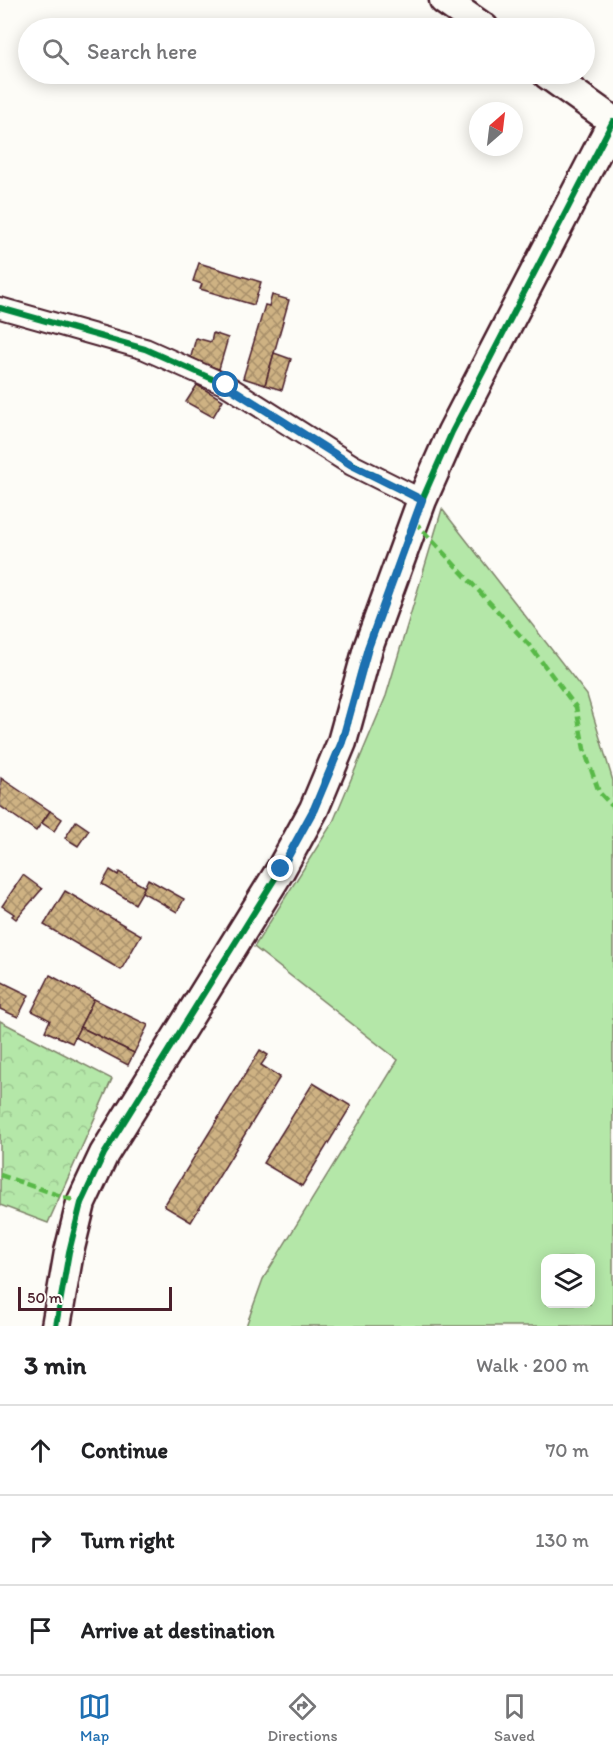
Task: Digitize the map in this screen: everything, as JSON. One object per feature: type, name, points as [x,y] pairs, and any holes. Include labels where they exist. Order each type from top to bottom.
[{"type":"street","points":[[444,0],[470,18]]},
{"type":"street","points":[[56,1326],[69,1252],[81,1203],[104,1154],[281,869],[314,809],[342,742],[368,648],[422,500],[452,432],[613,121],[561,84]]},
{"type":"street","points":[[0,308],[145,349],[226,385],[352,465],[422,500]]},
{"type":"green space","points":[[442,509],[587,695],[613,781],[613,1326],[246,1326],[263,1279],[398,1060],[254,947],[333,822],[386,696]]},
{"type":"green space","points":[[0,1021],[112,1079],[48,1223],[0,1205]]},
{"type":"building","points":[[199,263],[261,282],[254,305],[200,289],[202,284],[193,281]]},
{"type":"building","points":[[272,295],[289,300],[265,385],[243,378],[265,305],[269,306]]},
{"type":"building","points":[[213,333],[228,338],[219,369],[190,360],[196,338],[211,342]]},
{"type":"building","points":[[274,353],[291,359],[282,390],[265,385]]},
{"type":"building","points":[[197,385],[223,400],[213,417],[186,402]]},
{"type":"building","points":[[1,778],[50,811],[36,831],[0,806]]},
{"type":"building","points":[[50,811],[62,819],[54,831],[42,823]]},
{"type":"building","points":[[76,821],[89,830],[78,846],[65,838]]},
{"type":"building","points":[[110,870],[118,875],[119,872],[145,887],[135,904],[102,884]]},
{"type":"building","points":[[23,875],[42,889],[16,919],[12,916],[14,914],[2,906]]},
{"type":"building","points":[[148,879],[184,899],[177,912],[142,892]]},
{"type":"building","points":[[65,891],[141,935],[121,970],[44,925]]},
{"type":"building","points":[[50,975],[94,999],[72,1043],[45,1031],[50,1020],[32,1011]]},
{"type":"building","points":[[0,981],[29,995],[18,1017],[0,1009]]},
{"type":"building","points":[[94,999],[148,1025],[134,1053],[80,1027]]},
{"type":"building","points":[[80,1027],[134,1053],[128,1065],[75,1037]]},
{"type":"building","points":[[260,1050],[268,1055],[261,1065],[280,1077],[191,1222],[164,1206]]},
{"type":"building","points":[[313,1083],[351,1106],[302,1186],[263,1163]]},
{"type":"marked path","points":[[414,521],[529,645],[576,707],[584,749],[599,792],[613,807]]},
{"type":"marked path","points":[[0,1175],[81,1203]]},
{"type":"cycle path","points":[[56,1326],[69,1252],[81,1203],[104,1154],[281,869],[314,809],[342,742],[368,648],[422,500],[452,432],[613,121]]},
{"type":"cycle path","points":[[0,308],[145,349],[226,385],[352,465],[422,500]]},
{"type":"route","points":[[226,385],[352,465],[422,500],[368,648],[342,742],[314,809],[281,869]]}]
